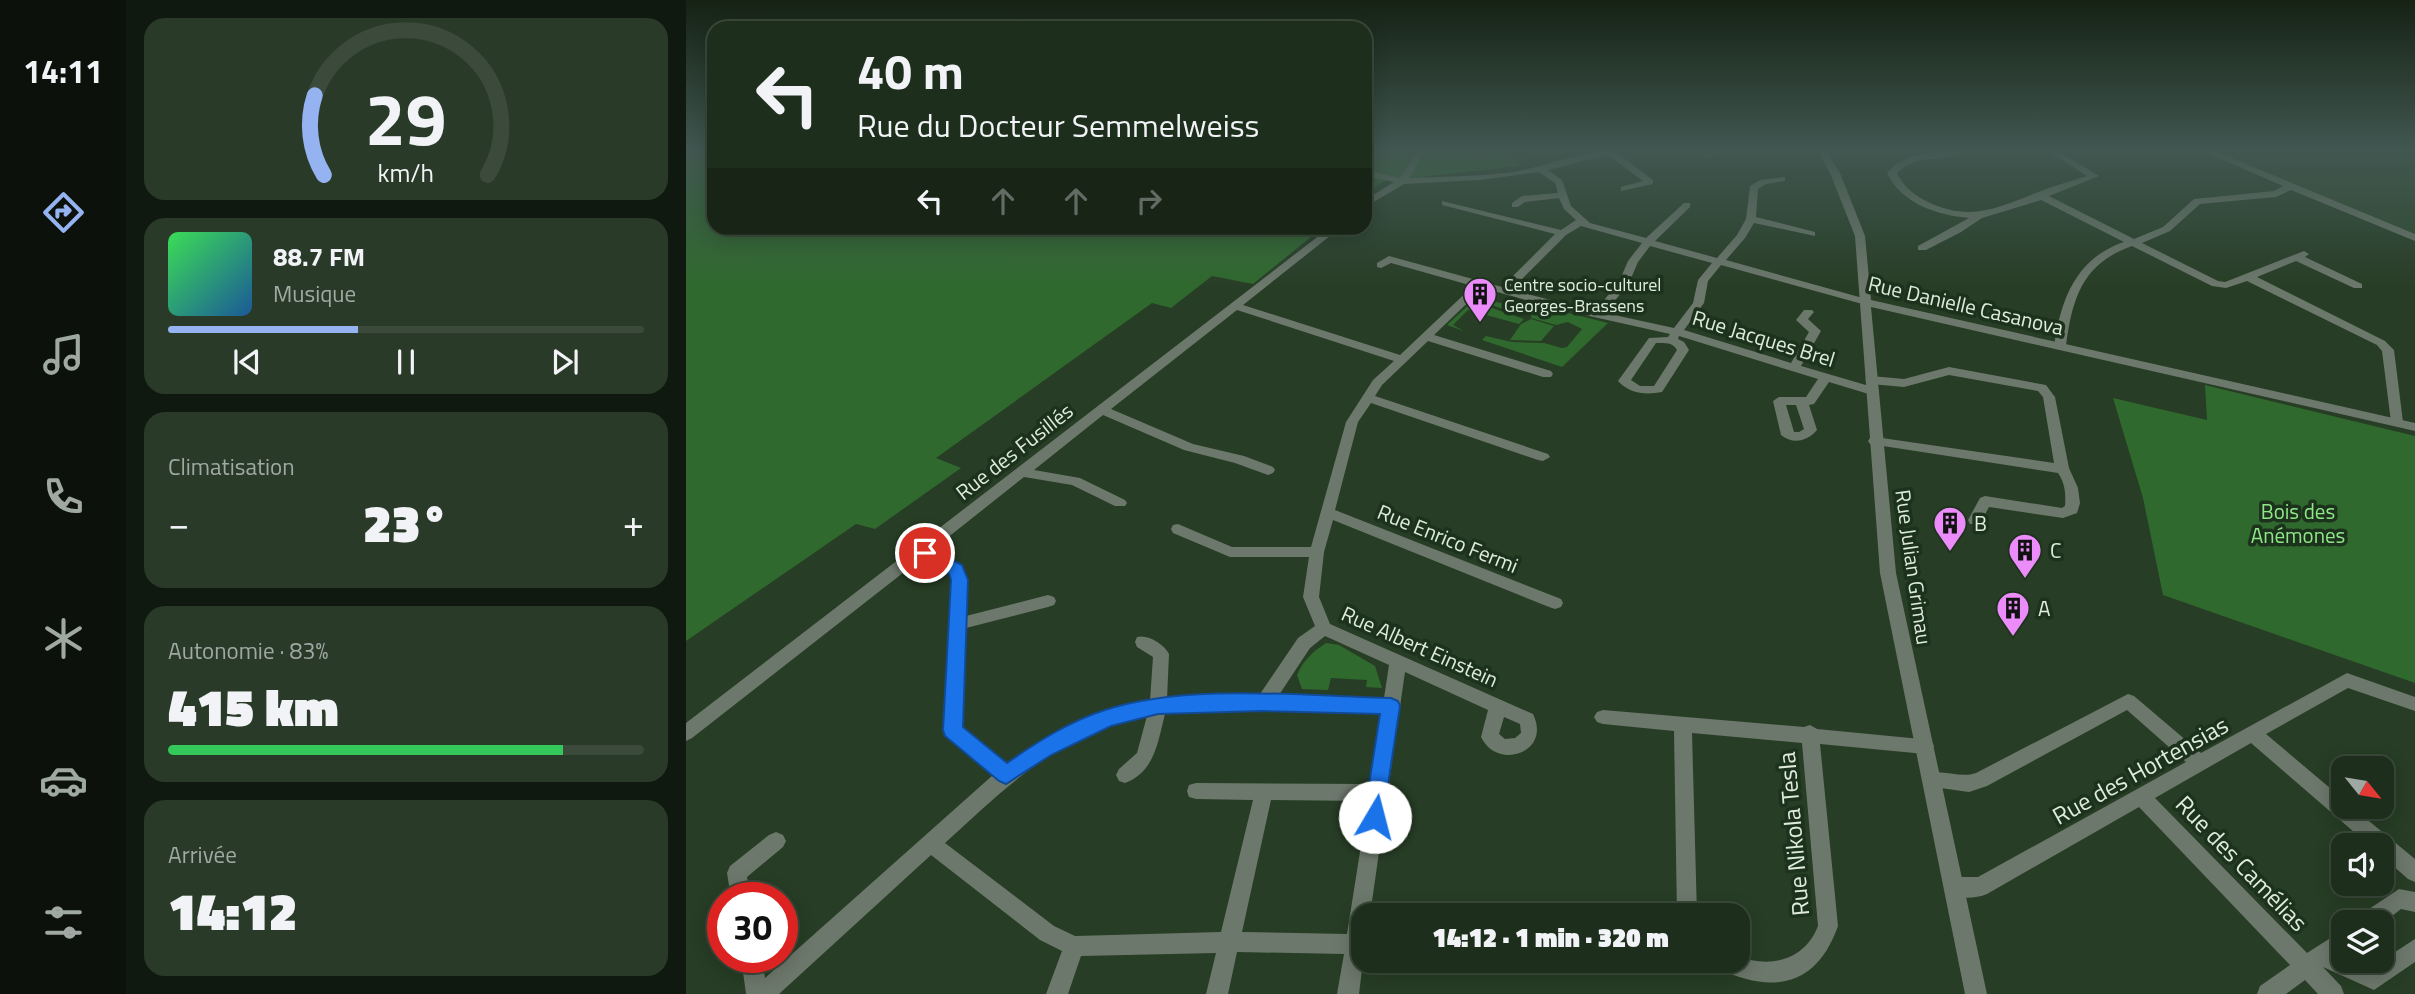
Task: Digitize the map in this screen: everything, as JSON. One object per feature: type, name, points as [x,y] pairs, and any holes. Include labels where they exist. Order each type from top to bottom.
[{"type":"street","points":[[1515,205],[1522,199],[1560,195]]},
{"type":"street","points":[[1504,291],[1562,233],[1580,222],[1567,207],[1564,195]]},
{"type":"street","points":[[1674,336],[1683,350],[1658,389],[1645,391],[1630,387],[1624,381],[1653,340],[1674,336],[1698,303],[1703,280],[1751,219],[1753,195]]},
{"type":"street","name":"Rue Julian Grimau","points":[[1843,195],[1859,230],[1888,573],[1976,994]]},
{"type":"street","points":[[1908,195],[1979,215]]},
{"type":"street","points":[[1923,248],[1932,240],[1964,230],[1979,215],[2038,195]]},
{"type":"street","points":[[2040,195],[2216,284],[2226,285],[2300,256],[2358,286]]},
{"type":"street","points":[[2060,346],[2066,305],[2073,287],[2102,256],[2171,226],[2197,201],[2260,195]]},
{"type":"street","points":[[2313,195],[2415,238]]},
{"type":"street","points":[[1445,204],[1562,233]]},
{"type":"street","points":[[1597,315],[1624,284],[1633,261],[1648,242],[1687,205]]},
{"type":"street","points":[[1751,219],[1811,234]]},
{"type":"street","name":"Rue Danielle Casanova","points":[[1580,222],[1866,302],[2415,427]]},
{"type":"street","name":"Rue des Fusillés","points":[[686,733],[1326,235]]},
{"type":"street","name":"Rue Jacques Brel","points":[[1381,265],[1389,259],[1825,378],[1871,385],[1903,383],[1949,371],[2042,388],[2049,397],[2062,469]]},
{"type":"street","points":[[2248,277],[2381,343],[2388,350],[2397,422]]},
{"type":"street","points":[[1264,703],[1304,643],[1324,628],[1311,597],[1317,552],[1352,422],[1367,397],[1401,359],[1480,285]]},
{"type":"street","points":[[1235,306],[1401,359]]},
{"type":"street","points":[[1794,368],[1815,331],[1802,320],[1808,312]]},
{"type":"street","points":[[1426,336],[1547,374]]},
{"type":"street","points":[[1801,401],[1810,401],[1825,378]]},
{"type":"street","points":[[1367,397],[1543,457]]},
{"type":"street","points":[[1101,410],[1189,447],[1239,459],[1268,470]]},
{"type":"street","points":[[1875,441],[2062,469],[2070,479],[2074,497],[2072,509],[2063,513],[1984,501],[1975,520]]},
{"type":"street","points":[[1021,472],[1075,481],[1120,503]]},
{"type":"street","name":"Rue Enrico Fermi","points":[[1326,512],[1555,603]]},
{"type":"street","points":[[1178,529],[1230,552],[1317,552]]},
{"type":"street","points":[[921,550],[956,570],[960,580],[953,730],[1006,775]]},
{"type":"street","points":[[958,624],[1048,601]]},
{"type":"street","name":"Rue Albert Einstein","points":[[1324,628],[1498,706]]},
{"type":"street","points":[[1125,775],[1145,757],[1158,706],[1161,654],[1143,642]]},
{"type":"street","points":[[1362,903],[1398,660]]},
{"type":"street","name":"Rue des Hortensias","points":[[1954,887],[1980,887],[2347,680],[2415,704]]},
{"type":"street","points":[[1932,780],[1969,784],[1981,780],[2128,701],[2201,764]]},
{"type":"street","points":[[758,973],[767,992],[1006,775],[1044,748],[1107,718],[1158,706],[1264,703],[1391,706]]},
{"type":"street","name":"Rue Nikola Tesla","points":[[1603,717],[1810,733],[1925,746]]},
{"type":"street","points":[[1683,723],[1687,903]]},
{"type":"street","name":"Rue Nikola Tesla","points":[[1750,971],[1767,974],[1786,971],[1812,957],[1825,937],[1828,926],[1810,733]]},
{"type":"street","points":[[2253,734],[2415,872]]},
{"type":"street","points":[[1196,791],[1378,793]]},
{"type":"street","points":[[1217,994],[1264,792]]},
{"type":"street","name":"Rue des Camélias","points":[[2142,798],[2314,961],[2333,994]]},
{"type":"street","points":[[738,882],[737,873],[776,841]]},
{"type":"street","points":[[931,844],[1047,933],[1074,946],[1229,942],[1351,944]]},
{"type":"street","points":[[2384,910],[2399,899],[2415,902]]},
{"type":"street","points":[[1057,994],[1074,946]]},
{"type":"street","points":[[2314,961],[2374,979],[2415,948]]},
{"type":"street","points":[[2268,994],[2331,949]]},
{"type":"street","points":[[1348,994],[1351,973]]},
{"type":"shaded area","points":[[2322,195],[2415,195],[2415,234]]},
{"type":"green space","points":[[686,195],[707,195],[707,235],[1313,235],[1253,284],[1212,276],[1171,308],[1152,303],[936,458],[961,468],[875,529],[856,524],[686,641]]},
{"type":"green space","points":[[1478,296],[1492,300],[1486,306],[1524,319],[1519,324],[1468,310],[1453,325],[1464,331],[1447,325]]},
{"type":"green space","points":[[1513,299],[1608,323],[1562,367],[1482,340],[1486,336],[1512,342],[1544,343],[1562,348],[1567,347],[1582,329],[1568,322],[1556,325],[1531,318],[1532,312],[1522,309],[1516,314],[1492,305],[1496,302],[1507,304]]},
{"type":"green space","points":[[1531,319],[1554,326],[1541,341],[1510,340],[1521,324]]},
{"type":"green space","name":"Bois des Anémones","points":[[2205,385],[2415,436],[2415,683],[2163,595],[2143,498],[2113,398],[2207,420]]},
{"type":"green space","points":[[1326,643],[1339,645],[1375,666],[1382,688],[1366,687],[1367,680],[1331,678],[1328,690],[1302,689],[1297,675],[1299,670],[1308,657]]},
{"type":"place","name":"Centre socio-culturel Georges-Brassens","points":[[1480,324]]},
{"type":"place","name":"B","points":[[1950,553]]},
{"type":"place","name":"C","points":[[2025,580]]},
{"type":"place","name":"A","points":[[2013,638]]},
{"type":"route","points":[[925,553],[956,570],[960,580],[953,730],[1006,775],[1044,748],[1107,718],[1158,706],[1264,703],[1391,706],[1375,817]]}]
